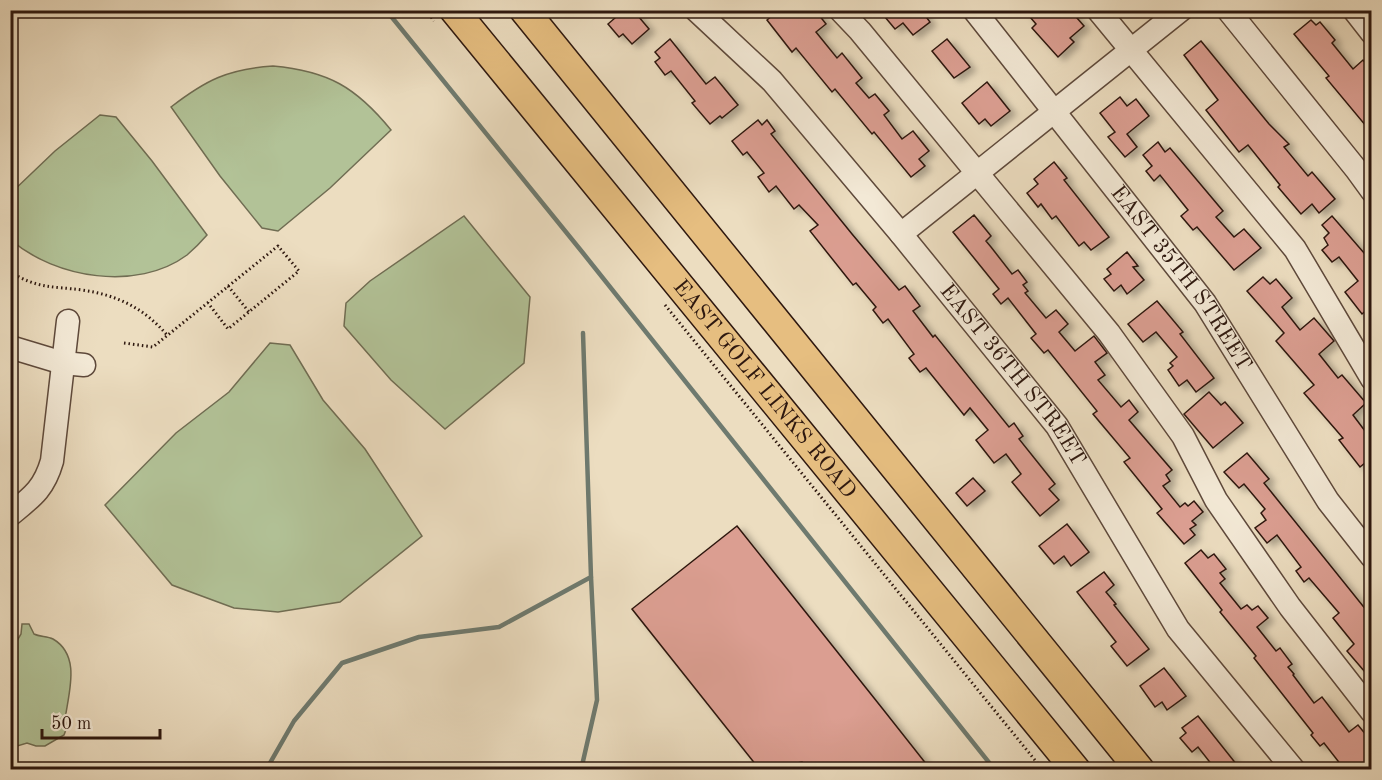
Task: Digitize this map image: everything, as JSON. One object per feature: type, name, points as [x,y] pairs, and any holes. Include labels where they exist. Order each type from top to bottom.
[{"type":"main road","name":"EAST GOLF LINKS ROAD","points":[[453,10],[1076,770]]},
{"type":"main road","points":[[524,10],[1140,770]]},
{"type":"street","name":"EAST 36TH STREET","points":[[696,10],[772,81],[901,234],[1057,426],[1178,629],[1294,770]]},
{"type":"street","points":[[840,10],[860,31],[1109,333],[1183,436],[1216,500],[1276,588],[1371,712]]},
{"type":"street","name":"EAST 35TH STREET","points":[[974,10],[1205,303],[1328,501],[1371,557]]},
{"type":"street","points":[[1098,10],[1295,249],[1371,379]]},
{"type":"street","points":[[901,234],[1181,10]]},
{"type":"street","points":[[1228,10],[1356,169],[1371,191]]},
{"type":"street","points":[[1354,10],[1371,33]]},
{"type":"street","points":[[10,515],[40,490],[48,476],[73,364],[68,321]]},
{"type":"street","points":[[10,347],[73,364]]},
{"type":"path","points":[[124,343],[153,347],[278,246],[299,271],[228,329],[208,303]]},
{"type":"path","points":[[10,272],[44,287],[81,290],[123,300],[151,318],[167,335]]},
{"type":"path","points":[[228,286],[249,312]]},
{"type":"green space","points":[[273,66],[310,72],[340,84],[366,103],[391,130],[330,188],[278,231],[262,228],[220,176],[171,107],[207,83],[230,73]]},
{"type":"green space","points":[[100,115],[116,117],[207,235],[187,255],[167,267],[145,274],[121,277],[97,276],[50,264],[11,240],[11,193],[55,151]]},
{"type":"green space","points":[[464,216],[530,297],[524,363],[445,429],[391,380],[344,326],[346,303],[370,281]]},
{"type":"green space","points":[[270,343],[290,345],[323,400],[365,449],[422,536],[340,602],[278,612],[234,608],[172,585],[105,505],[176,433],[229,392]]},
{"type":"green space","points":[[22,624],[29,624],[34,634],[53,639],[62,646],[68,655],[70,665],[70,687],[65,720],[67,727],[64,735],[45,746],[27,743],[14,747],[11,744],[11,651],[21,634]]},
{"type":"building","points":[[609,10],[633,10],[649,29],[632,44],[623,34],[619,37],[608,24],[615,18]]},
{"type":"building","points":[[779,10],[815,10],[826,24],[816,32],[837,58],[842,53],[862,78],[856,83],[869,98],[875,94],[889,111],[884,115],[902,139],[913,131],[929,151],[919,159],[925,166],[911,177],[835,89],[832,92],[796,48],[792,52],[767,20]]},
{"type":"building","points":[[893,10],[921,10],[930,22],[913,35],[903,23],[895,29],[885,17]]},
{"type":"building","points":[[1024,10],[1070,10],[1084,26],[1070,38],[1074,42],[1058,57],[1032,28],[1036,24]]},
{"type":"building","points":[[1311,20],[1316,25],[1320,22],[1335,40],[1332,43],[1353,69],[1363,60],[1371,70],[1371,132],[1326,78],[1329,76],[1294,34]]},
{"type":"building","points":[[670,39],[706,84],[715,77],[738,105],[710,124],[692,103],[695,101],[671,71],[665,75],[655,62],[660,58],[655,52]]},
{"type":"building","points":[[947,39],[970,67],[954,78],[932,51]]},
{"type":"building","points":[[1201,41],[1269,124],[1289,144],[1284,147],[1308,176],[1312,172],[1335,199],[1319,213],[1312,204],[1301,214],[1248,145],[1239,152],[1206,110],[1218,100],[1184,55]]},
{"type":"building","points":[[987,82],[1010,111],[991,126],[985,119],[979,124],[962,103]]},
{"type":"building","points":[[1120,97],[1127,106],[1136,99],[1149,116],[1127,134],[1137,147],[1125,157],[1108,137],[1115,132],[1100,113]]},
{"type":"building","points":[[758,120],[762,125],[767,120],[775,131],[771,134],[852,234],[899,290],[905,286],[920,306],[913,311],[933,337],[935,335],[1009,427],[1014,423],[1023,436],[1019,439],[1055,484],[1049,489],[1059,500],[1040,516],[1012,482],[1021,474],[1006,454],[994,463],[976,440],[988,430],[970,408],[964,415],[926,368],[920,372],[909,358],[914,354],[888,319],[883,323],[873,310],[876,307],[856,283],[853,285],[810,231],[818,225],[799,205],[794,209],[776,186],[769,192],[758,177],[764,173],[747,152],[743,155],[732,141]]},
{"type":"building","points":[[1158,142],[1165,152],[1170,148],[1223,211],[1216,217],[1234,237],[1244,229],[1261,248],[1234,270],[1197,227],[1193,230],[1181,216],[1188,210],[1160,175],[1154,181],[1146,171],[1152,166],[1143,155]]},
{"type":"building","points":[[1054,162],[1067,178],[1064,180],[1109,237],[1091,250],[1084,242],[1079,246],[1056,216],[1052,219],[1041,204],[1038,207],[1027,193],[1038,184],[1034,179]]},
{"type":"building","points":[[974,215],[991,236],[986,241],[1012,274],[1018,270],[1027,282],[1023,285],[1028,291],[1025,293],[1046,318],[1056,310],[1068,324],[1059,332],[1075,351],[1094,336],[1107,353],[1095,362],[1105,375],[1098,380],[1121,407],[1129,400],[1138,412],[1129,420],[1172,470],[1166,475],[1170,481],[1163,486],[1180,507],[1185,503],[1188,506],[1194,501],[1203,512],[1192,521],[1196,525],[1190,529],[1195,535],[1184,544],[1157,513],[1162,509],[1124,462],[1130,458],[1093,414],[1097,411],[1048,350],[1044,353],[1031,338],[1036,334],[1008,298],[1001,304],[993,294],[999,289],[953,232]]},
{"type":"building","points":[[1332,216],[1371,261],[1371,306],[1362,314],[1345,292],[1358,281],[1339,257],[1332,262],[1322,250],[1328,245],[1324,238],[1329,233],[1322,225]]},
{"type":"building","points":[[1127,252],[1138,266],[1133,267],[1144,280],[1127,294],[1121,285],[1114,291],[1104,279],[1111,274],[1107,269]]},
{"type":"building","points":[[1263,277],[1270,284],[1276,279],[1292,298],[1282,307],[1300,330],[1314,318],[1334,341],[1319,354],[1338,378],[1342,375],[1366,403],[1353,415],[1371,439],[1371,458],[1360,467],[1339,440],[1343,438],[1304,393],[1314,385],[1276,341],[1284,333],[1247,291]]},
{"type":"building","points":[[1157,301],[1183,332],[1180,334],[1214,378],[1196,392],[1187,380],[1179,386],[1168,370],[1173,366],[1170,363],[1177,357],[1156,332],[1143,342],[1128,324]]},
{"type":"building","points":[[1209,392],[1221,405],[1225,402],[1243,423],[1213,448],[1184,414]]},
{"type":"building","points":[[1247,453],[1269,479],[1264,483],[1371,616],[1371,679],[1347,651],[1354,644],[1333,618],[1339,613],[1309,578],[1304,582],[1296,571],[1301,567],[1277,535],[1267,543],[1255,528],[1266,520],[1261,513],[1265,509],[1244,484],[1239,488],[1224,472]]},
{"type":"building","points":[[973,478],[985,491],[967,506],[956,493]]},
{"type":"building","points":[[1067,524],[1089,552],[1071,566],[1064,556],[1054,564],[1039,546]]},
{"type":"building","points":[[737,526],[931,770],[809,770],[802,762],[792,764],[785,770],[760,770],[632,609]]},
{"type":"building","points":[[1201,550],[1208,558],[1214,554],[1226,569],[1220,573],[1225,579],[1220,583],[1241,609],[1247,605],[1252,610],[1258,606],[1268,618],[1257,627],[1276,651],[1280,648],[1292,664],[1288,667],[1314,703],[1322,697],[1349,732],[1358,725],[1371,741],[1371,757],[1366,761],[1371,770],[1345,770],[1324,743],[1320,746],[1311,735],[1313,733],[1254,658],[1256,656],[1220,612],[1222,610],[1185,563]]},
{"type":"building","points":[[1104,572],[1114,585],[1106,592],[1149,649],[1127,666],[1111,646],[1116,642],[1077,592]]},
{"type":"building","points":[[1164,668],[1186,696],[1167,710],[1162,702],[1155,707],[1140,686]]},
{"type":"building","points":[[1198,716],[1241,770],[1216,770],[1198,747],[1192,752],[1180,738],[1186,733],[1182,728]]},
{"type":"waterway","points":[[386,10],[995,770]]},
{"type":"waterway","points":[[266,770],[294,721],[342,663],[419,637],[499,627],[591,577],[583,333]]},
{"type":"waterway","points":[[581,770],[597,700],[591,577]]}]
